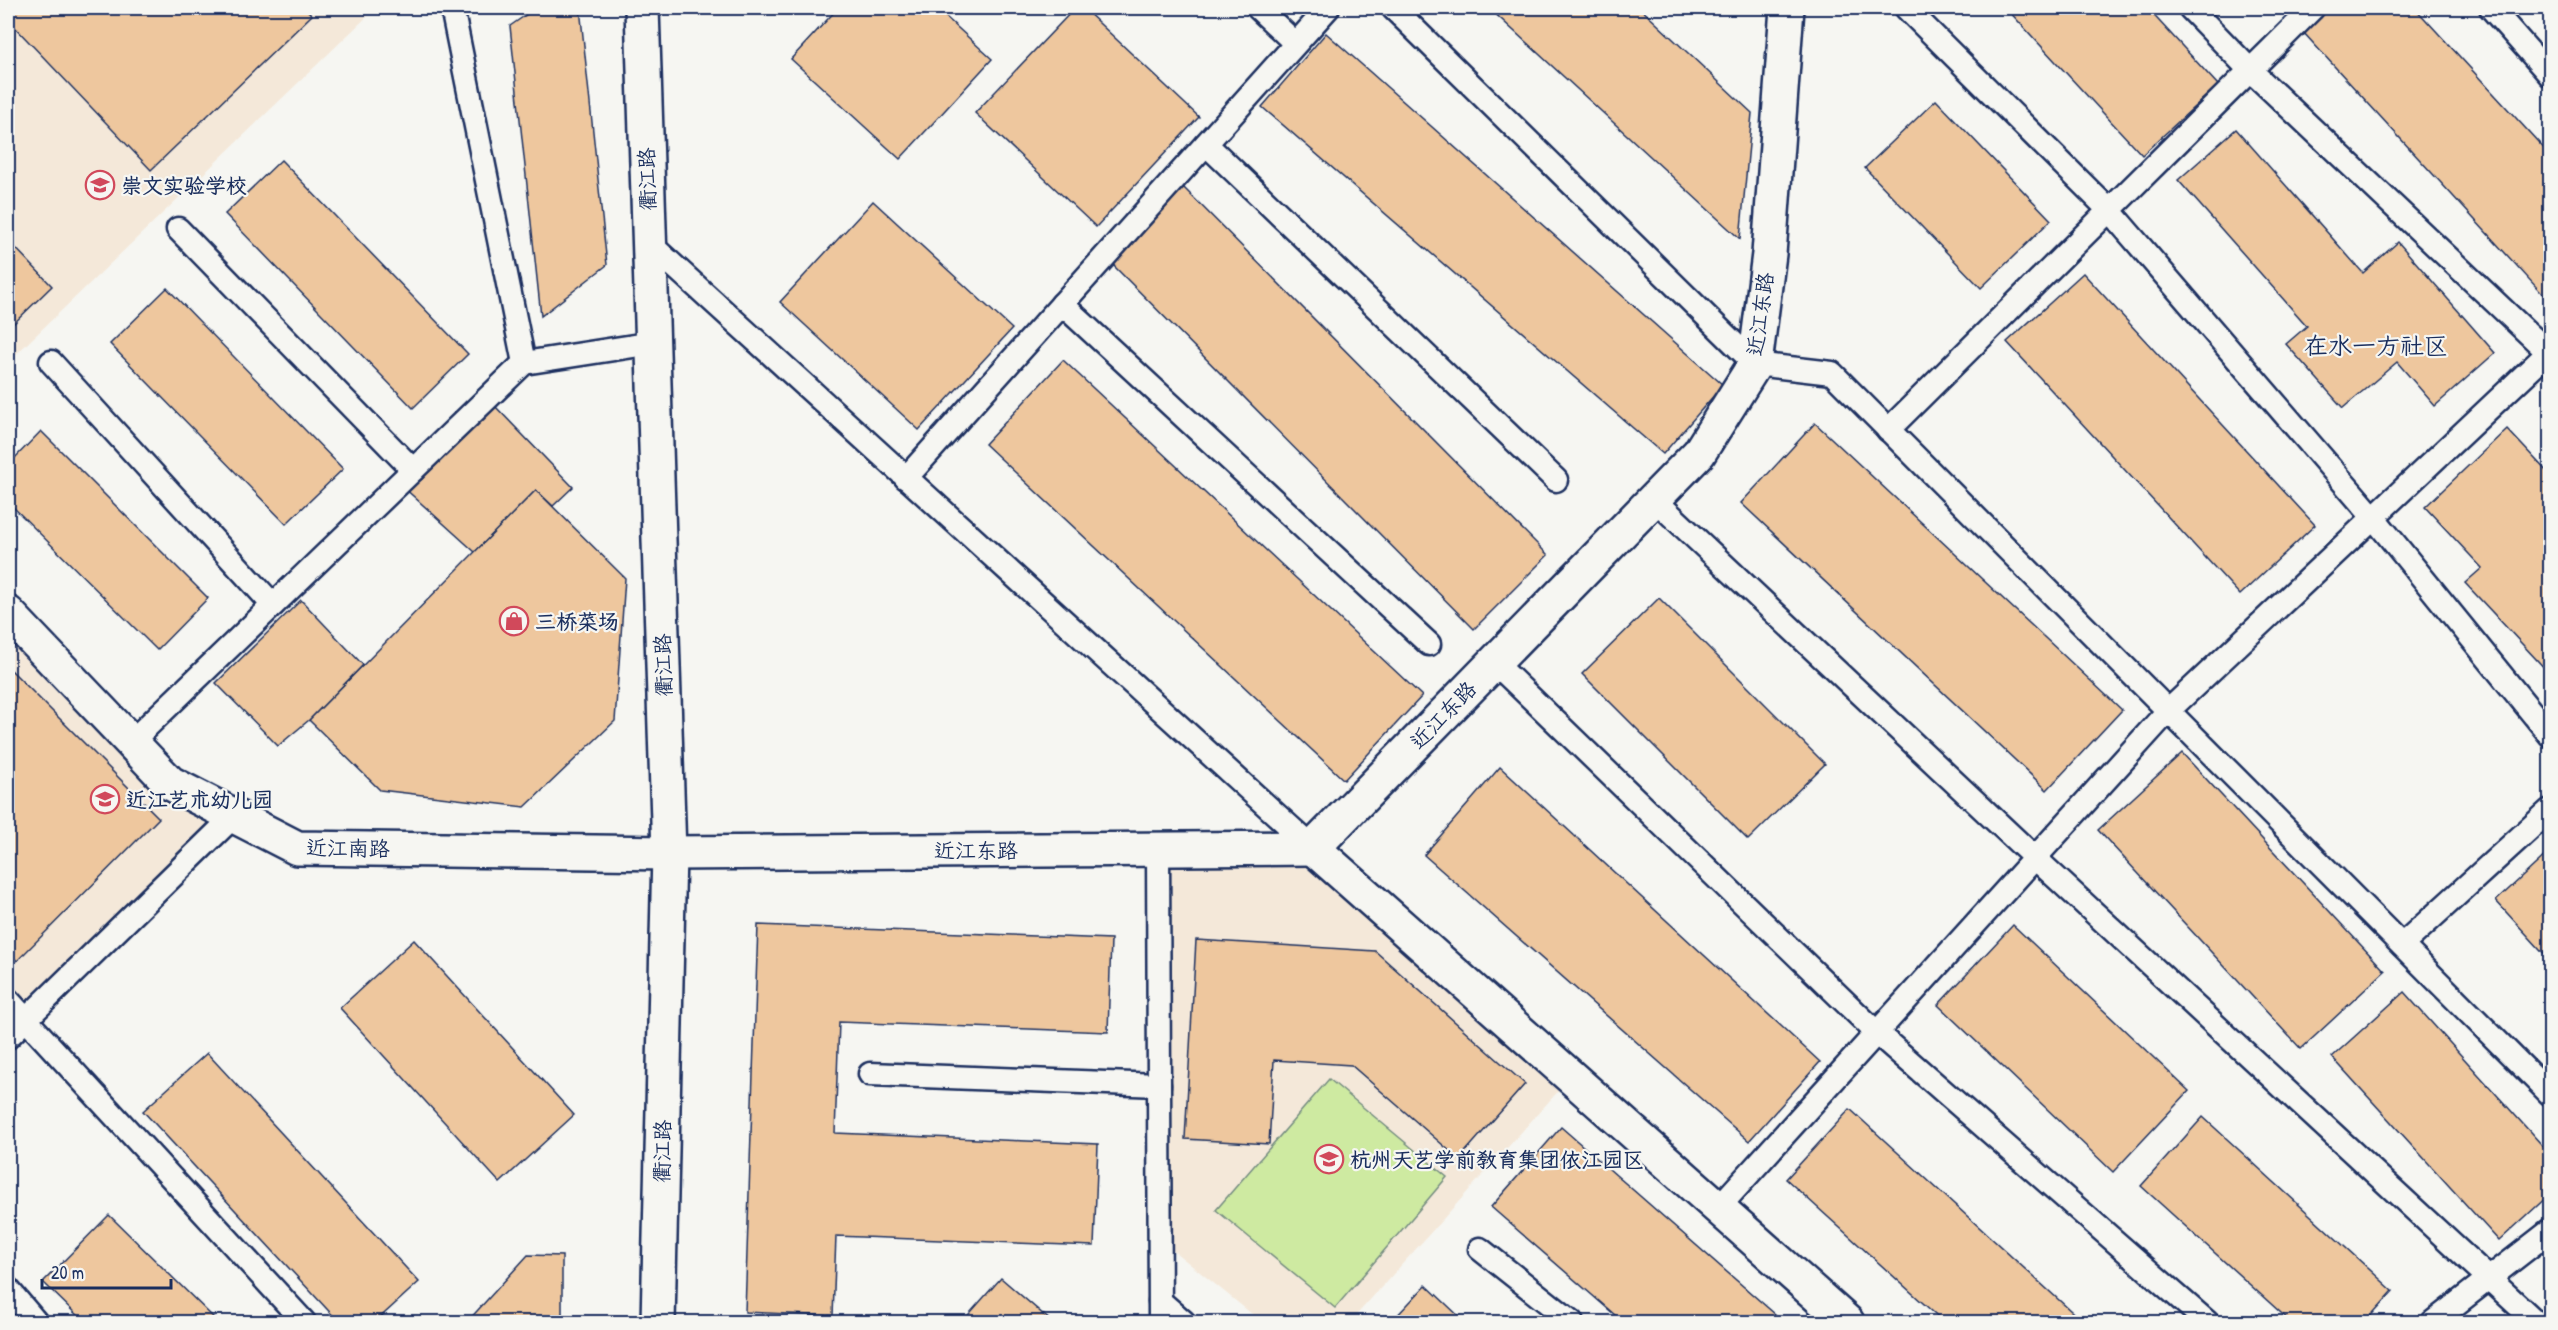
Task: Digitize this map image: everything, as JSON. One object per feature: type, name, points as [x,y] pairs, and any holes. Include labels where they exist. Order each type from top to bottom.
[{"type":"street","name":"衢江路","points":[[642,8],[669,853],[658,1323]]},
{"type":"street","name":"近江东路","points":[[669,853],[1312,848],[1699,453],[1755,364],[1768,254],[1786,8]]},
{"type":"street","name":"近江南路","points":[[8,613],[170,783],[297,848],[669,853]]},
{"type":"street","points":[[1312,848],[1847,1323]]},
{"type":"lane","points":[[452,8],[524,363]]},
{"type":"lane","points":[[1258,8],[1295,44]]},
{"type":"lane","points":[[906,478],[1328,8]]},
{"type":"lane","points":[[1393,8],[1755,364],[1832,373],[2550,1094]]},
{"type":"lane","points":[[1906,8],[2109,210],[2374,518],[2550,735]]},
{"type":"lane","points":[[1719,1208],[2168,711],[2550,352],[2250,70],[2190,8]]},
{"type":"lane","points":[[1888,430],[2313,8]]},
{"type":"lane","points":[[2491,8],[2550,75]]},
{"type":"lane","points":[[1206,144],[1556,480]]},
{"type":"lane","points":[[178,229],[413,470]]},
{"type":"lane","points":[[650,244],[1312,848]]},
{"type":"lane","points":[[1062,304],[1429,644]]},
{"type":"lane","points":[[131,742],[524,363],[653,343]]},
{"type":"lane","points":[[51,362],[273,605]]},
{"type":"lane","points":[[1654,499],[2034,858],[2536,1323]]},
{"type":"lane","points":[[1494,662],[1878,1033],[2207,1323]]},
{"type":"lane","points":[[2402,945],[2550,810]]},
{"type":"lane","points":[[8,1037],[234,816]]},
{"type":"lane","points":[[1158,849],[1160,1312],[1184,1323]]},
{"type":"lane","points":[[8,1000],[304,1323]]},
{"type":"lane","points":[[870,1074],[1159,1085]]},
{"type":"lane","points":[[2433,1323],[2550,1231]]},
{"type":"lane","points":[[1480,1249],[1572,1323]]},
{"type":"lane","points":[[8,1289],[36,1323]]},
{"type":"shaded area","name":"崇文实验学校","points":[[8,8],[376,8],[8,362]]},
{"type":"shaded area","name":"近江艺术幼儿园","points":[[8,613],[170,783],[234,816],[25,1019],[8,1000]]},
{"type":"shaded area","name":"杭州天艺学前教育集团依江园区","points":[[1313,848],[1571,1077],[1350,1322],[1262,1322],[1160,1240],[1158,849]]},
{"type":"green space","points":[[1329,1079],[1447,1177],[1335,1308],[1216,1210]]},
{"type":"building","points":[[8,8],[305,8],[312,15],[151,170],[8,20]]},
{"type":"building","points":[[536,8],[580,8],[607,265],[541,316],[510,26]]},
{"type":"building","points":[[838,8],[936,8],[992,59],[900,159],[791,59]]},
{"type":"building","points":[[1075,8],[1083,8],[1199,117],[1096,227],[975,113]]},
{"type":"building","points":[[1489,8],[1640,8],[1752,113],[1740,239]]},
{"type":"building","points":[[2006,8],[2147,8],[2218,85],[2142,155]]},
{"type":"building","points":[[2330,8],[2415,8],[2550,155],[2549,301],[2303,32]]},
{"type":"building","points":[[1326,33],[1723,385],[1663,454],[1262,107]]},
{"type":"building","points":[[1936,100],[2051,220],[1981,288],[1865,168]]},
{"type":"building","points":[[2236,129],[2363,273],[2398,242],[2495,353],[2435,406],[2397,362],[2343,408],[2286,344],[2307,326],[2178,180]]},
{"type":"building","points":[[281,160],[468,354],[413,408],[225,214]]},
{"type":"building","points":[[1181,185],[1548,555],[1474,629],[1107,259]]},
{"type":"building","points":[[873,201],[1012,329],[919,430],[780,302]]},
{"type":"building","points":[[8,240],[52,286],[8,329]]},
{"type":"building","points":[[2083,273],[2315,525],[2240,595],[2007,342]]},
{"type":"building","points":[[167,288],[343,469],[286,524],[110,344]]},
{"type":"building","points":[[1063,360],[1422,696],[1344,780],[985,444]]},
{"type":"building","points":[[493,404],[573,487],[553,506],[536,490],[475,552],[402,486]]},
{"type":"building","points":[[1815,423],[2122,710],[2047,790],[1741,503]]},
{"type":"building","points":[[2507,429],[2550,475],[2550,519],[2543,527],[2550,535],[2550,674],[2465,583],[2482,568],[2425,507]]},
{"type":"building","points":[[41,431],[208,598],[157,650],[8,502],[8,465]]},
{"type":"building","name":"三桥菜场","points":[[536,490],[625,578],[615,721],[525,807],[380,790],[309,720]]},
{"type":"building","points":[[1659,598],[1825,764],[1748,840],[1582,674]]},
{"type":"building","points":[[301,600],[363,665],[309,720],[278,746],[216,683]]},
{"type":"building","points":[[8,667],[159,818],[17,961],[8,951]]},
{"type":"building","points":[[2182,753],[2385,971],[2301,1049],[2098,830]]},
{"type":"building","points":[[1500,767],[1820,1062],[1749,1141],[1424,855]]},
{"type":"building","points":[[2550,851],[2550,960],[2496,901]]},
{"type":"building","points":[[758,925],[1111,939],[1108,1032],[839,1022],[835,1133],[1098,1144],[1094,1246],[836,1236],[833,1316],[745,1312]]},
{"type":"building","points":[[2013,925],[2189,1091],[2113,1172],[1938,1005]]},
{"type":"building","points":[[414,940],[574,1115],[500,1183],[340,1008]]},
{"type":"building","points":[[1196,940],[1375,951],[1525,1084],[1459,1159],[1351,1065],[1274,1060],[1269,1144],[1185,1139]]},
{"type":"building","points":[[2404,992],[2550,1154],[2550,1194],[2499,1241],[2332,1057]]},
{"type":"building","points":[[207,1053],[419,1282],[375,1322],[339,1322],[143,1111]]},
{"type":"building","points":[[1850,1109],[2083,1322],[1944,1322],[1786,1179]]},
{"type":"building","points":[[2203,1117],[2393,1291],[2365,1322],[2291,1322],[2141,1186]]},
{"type":"building","points":[[1561,1127],[1784,1322],[1623,1322],[1491,1207]]},
{"type":"building","points":[[109,1215],[218,1322],[84,1322],[43,1282]]},
{"type":"building","points":[[528,1255],[562,1256],[562,1322],[467,1322]]},
{"type":"building","points":[[1001,1278],[1052,1322],[962,1322]]},
{"type":"building","points":[[1426,1285],[1465,1322],[1391,1322]]},
{"type":"place","name":"崇文实验学校","points":[[100,185]]},
{"type":"place","name":"三桥菜场","points":[[514,621]]},
{"type":"place","name":"近江艺术幼儿园","points":[[105,799]]},
{"type":"place","name":"杭州天艺学前教育集团依江园区","points":[[1329,1159]]},
{"type":"district","name":"在水一方社区","points":[[2376,345]]}]
